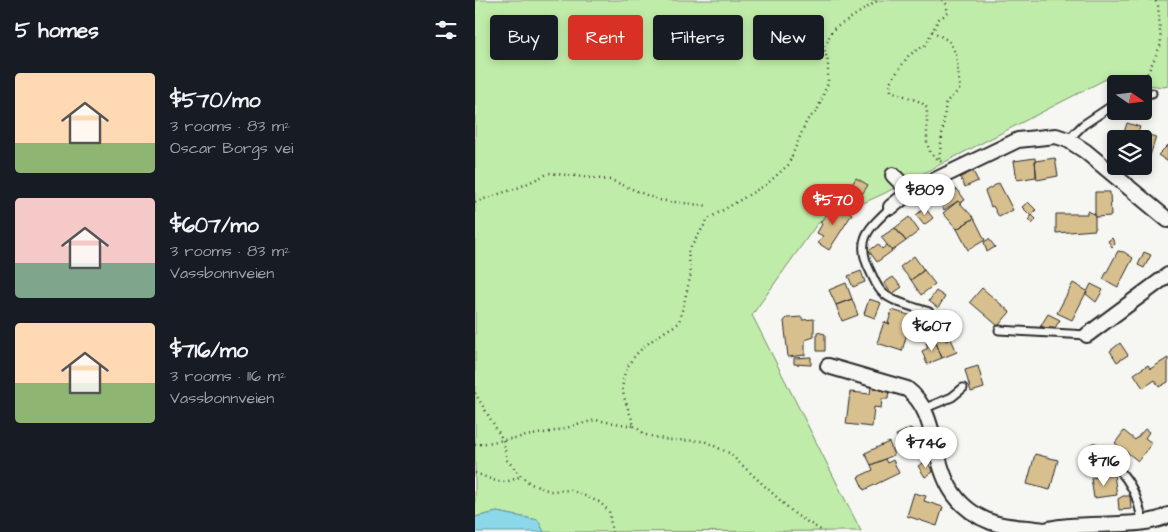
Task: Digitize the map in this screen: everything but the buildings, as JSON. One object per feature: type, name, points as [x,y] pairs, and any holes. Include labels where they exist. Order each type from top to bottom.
[{"type":"street","points":[[891,207],[910,192],[1018,140],[1055,136],[1068,140],[1085,151],[1168,220]]},
{"type":"street","points":[[893,175],[910,192]]},
{"type":"street","points":[[1087,336],[1168,275]]},
{"type":"street","points":[[828,366],[907,390],[915,395],[923,408],[942,470],[953,493],[975,514],[993,523],[1041,531],[1157,520],[1168,514]]},
{"type":"lane","points":[[1068,140],[1083,125],[1107,109]]},
{"type":"lane","points":[[891,207],[876,221],[864,239],[864,260],[883,293],[929,312]]},
{"type":"lane","points":[[999,330],[1087,336]]},
{"type":"lane","points":[[923,408],[952,397],[963,388]]},
{"type":"lane","points":[[1094,448],[1109,459],[1127,478],[1137,496],[1142,522]]},
{"type":"path","points":[[634,426],[623,394],[623,377],[638,352],[653,338],[679,323],[691,274],[687,252],[708,219],[767,184],[788,165],[807,120],[817,110],[828,83],[829,62],[824,49],[832,30],[879,0]]},
{"type":"path","points":[[942,0],[946,4],[948,13],[939,19],[925,45],[909,55],[890,82],[891,91],[921,102],[927,108],[927,144],[931,154],[952,171]]},
{"type":"path","points":[[1147,75],[1161,44],[1158,5],[1155,0]]},
{"type":"path","points":[[932,31],[949,41],[956,54],[960,89],[946,102],[939,160]]},
{"type":"path","points":[[475,202],[520,187],[549,173],[611,180],[658,200],[709,206]]},
{"type":"path","points":[[475,394],[503,440],[507,460],[521,476],[531,484],[550,491],[571,490],[599,502],[609,512],[612,532]]},
{"type":"path","points":[[475,445],[555,431],[595,420],[634,426],[646,435],[668,440],[704,441],[729,453],[796,515],[824,532]]},
{"type":"path","points":[[475,474],[496,482],[507,483],[521,476]]},
{"type":"green space","points":[[475,0],[1168,0],[1168,86],[1153,86],[1153,75],[1107,75],[1107,79],[883,194],[817,224],[752,315],[861,531],[544,532],[538,520],[497,512],[475,517]]},
{"type":"water","points":[[497,512],[538,520],[544,532],[475,532],[475,517]]}]
